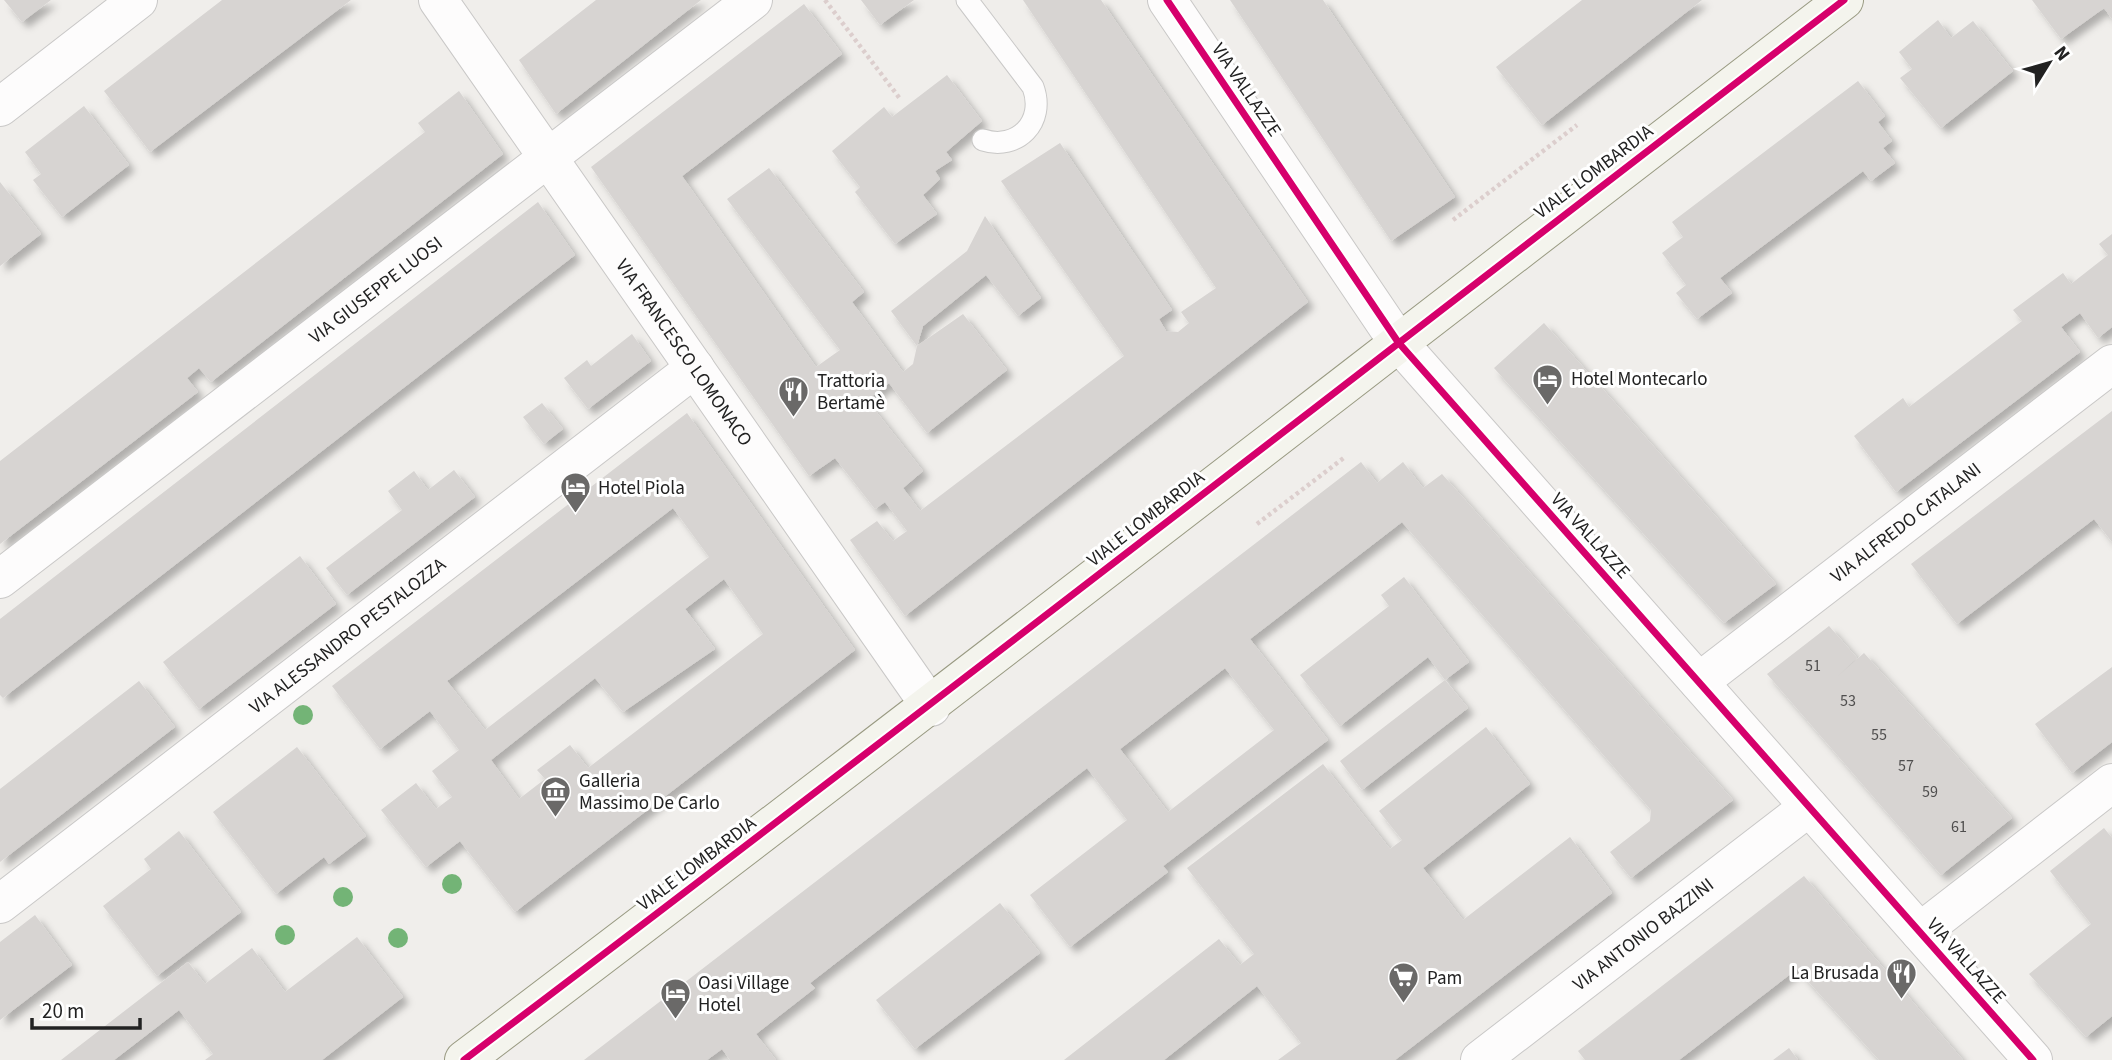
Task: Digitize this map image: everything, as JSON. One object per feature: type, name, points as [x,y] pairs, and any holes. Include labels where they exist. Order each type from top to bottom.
[{"type":"street","points":[[0,107],[138,0]]},
{"type":"street","name":"VIA FRANCESCO LOMONACO","points":[[438,0],[931,707]]},
{"type":"street","name":"VIA GIUSEPPE LUOSI","points":[[0,579],[753,0]]},
{"type":"street","name":"VIALE LOMBARDIA","points":[[464,1060],[931,707],[1398,342],[1844,0]]},
{"type":"street","name":"VIA VALLAZZE","points":[[1174,3],[1398,342],[2033,1060]]},
{"type":"street","name":"VIA ALFREDO CATALANI","points":[[1699,682],[2112,364]]},
{"type":"street","name":"VIA ALESSANDRO PESTALOZZA","points":[[0,904],[695,368]]},
{"type":"street","points":[[1920,932],[2112,783]]},
{"type":"street","name":"VIA ANTONIO BAZZINI","points":[[1480,1060],[1809,807]]},
{"type":"lane","points":[[967,0],[1033,87],[1038,101],[1037,115],[1029,126],[1009,141],[997,145],[983,141]]},
{"type":"path","points":[[825,0],[901,100]]},
{"type":"path","points":[[1453,220],[1577,125]]},
{"type":"path","points":[[1257,524],[1345,457]]},
{"type":"building","points":[[4,0],[51,0],[22,22]]},
{"type":"building","points":[[222,0],[351,0],[150,152],[104,91]]},
{"type":"building","points":[[596,0],[701,0],[556,114],[519,60]]},
{"type":"building","points":[[861,0],[914,0],[880,25]]},
{"type":"building","points":[[1023,0],[1101,0],[1308,302],[905,616],[850,540],[877,521],[893,541],[907,531],[885,502],[875,509],[835,458],[809,476],[591,167],[804,4],[842,54],[682,176],[816,367],[840,350],[727,199],[769,168],[864,292],[852,302],[903,372],[913,364],[917,346],[963,314],[1007,370],[927,433],[889,383],[867,400],[923,471],[903,488],[920,511],[1124,356],[1001,181],[1060,143],[1172,310],[1159,319],[1166,331],[1178,332],[1189,323],[1181,312],[1216,288]]},
{"type":"building","points":[[1230,0],[1323,0],[1455,197],[1391,241]]},
{"type":"building","points":[[1582,0],[1702,0],[1542,125],[1496,67]]},
{"type":"building","points":[[2032,0],[2112,0],[2112,19],[2104,8],[2061,39]]},
{"type":"building","points":[[1938,20],[1951,38],[1973,21],[2013,71],[1941,128],[1900,78],[1912,69],[1899,52]]},
{"type":"building","points":[[947,75],[982,121],[946,152],[952,160],[935,171],[940,179],[923,195],[937,214],[895,244],[855,192],[860,187],[832,151],[884,107],[892,117]]},
{"type":"building","points":[[1858,81],[1885,116],[1878,122],[1892,141],[1883,148],[1895,163],[1871,181],[1863,171],[1720,278],[1732,293],[1697,319],[1676,293],[1686,285],[1662,253],[1683,237],[1672,222]]},
{"type":"building","points":[[459,91],[503,154],[211,382],[199,368],[187,378],[198,392],[0,544],[0,461],[425,132],[418,123]]},
{"type":"building","points":[[84,106],[129,165],[62,217],[33,180],[41,174],[25,152]]},
{"type":"building","points":[[0,182],[41,234],[0,266]]},
{"type":"building","points":[[538,202],[575,255],[3,698],[0,695],[0,619]]},
{"type":"building","points":[[985,216],[1041,298],[1018,316],[986,275],[923,326],[917,346],[891,311],[967,251]]},
{"type":"building","points":[[2112,234],[2112,327],[2098,338],[2080,313],[2061,327],[2080,352],[1896,492],[1854,436],[1903,398],[1909,407],[2022,321],[2013,310],[2063,273],[2071,284],[2108,255],[2099,244]]},
{"type":"building","points":[[1544,323],[1776,584],[1724,623],[1494,368]]},
{"type":"building","points":[[632,334],[651,361],[588,409],[564,378],[587,360],[591,366]]},
{"type":"building","points":[[542,403],[563,429],[544,444],[523,417]]},
{"type":"building","points":[[2112,411],[2112,542],[2094,519],[1957,624],[1911,564]]},
{"type":"building","points":[[687,413],[855,650],[515,912],[460,841],[426,867],[381,810],[416,783],[436,809],[452,797],[432,771],[459,750],[430,711],[380,749],[332,686]],"holes":[[[673,508],[709,557],[485,730],[447,681]],[[724,579],[763,634],[588,768],[570,745],[537,770],[545,779],[519,799],[491,760],[595,678],[623,712],[715,649],[685,609]]]},
{"type":"building","points":[[1361,462],[1377,483],[1403,462],[1423,488],[1442,474],[1733,800],[1631,878],[1610,852],[1650,821],[1651,810],[1402,522],[1250,639],[1328,740],[1163,866],[1168,872],[1070,947],[1030,895],[1127,820],[1087,768],[810,983],[815,988],[756,1034],[776,1060],[730,1060],[722,1049],[707,1060],[584,1060]],"holes":[[[1225,668],[1274,730],[1168,812],[1120,749]]]},
{"type":"building","points":[[454,470],[475,497],[347,595],[326,568],[402,510],[388,491],[414,471],[428,490]]},
{"type":"building","points":[[300,556],[336,604],[199,709],[163,662]]},
{"type":"building","points":[[1404,577],[1469,662],[1445,680],[1428,657],[1340,726],[1300,675],[1389,606],[1381,595]]},
{"type":"building","points":[[1829,626],[1857,658],[1838,676],[1864,653],[2012,818],[1941,875],[1767,674]]},
{"type":"building","points":[[2112,667],[2112,742],[2072,773],[2035,724]]},
{"type":"building","points":[[1445,680],[1468,708],[1362,790],[1340,761]]},
{"type":"building","points":[[139,681],[175,727],[0,862],[0,789]]},
{"type":"building","points":[[1486,727],[1530,784],[1423,868],[1463,920],[1570,837],[1612,893],[1395,1060],[1278,1060],[1301,1043],[1257,986],[1164,1060],[1064,1060],[1219,939],[1240,965],[1254,954],[1187,868],[1323,764],[1390,849],[1402,840],[1379,811]]},
{"type":"building","points":[[297,747],[366,836],[329,864],[324,857],[276,894],[213,812]]},
{"type":"building","points":[[2104,828],[2112,838],[2112,1016],[2086,1037],[2029,974],[2091,924],[2050,871]]},
{"type":"building","points":[[179,831],[241,912],[157,976],[103,906],[151,869],[144,859]]},
{"type":"building","points":[[1804,876],[1963,1060],[1879,1060],[1797,969],[1679,1060],[1585,1060],[1578,1051]]},
{"type":"building","points":[[1000,903],[1040,953],[915,1049],[876,1000]]},
{"type":"building","points":[[35,915],[72,965],[0,1020],[0,942]]},
{"type":"building","points":[[357,937],[403,997],[322,1060],[205,1060],[213,1054],[179,1010],[114,1060],[61,1060],[188,962],[205,984],[252,948],[285,992]]},
{"type":"building","points":[[1789,1048],[1798,1060],[1773,1060]]},
{"type":"cycle path","points":[[1167,0],[1398,342],[2033,1060]]},
{"type":"cycle path","points":[[464,1060],[983,664],[1844,0]]},
{"type":"place","name":"Hotel Montecarlo","points":[[1548,406]]},
{"type":"place","name":"Trattoria Bertamè","points":[[794,419]]},
{"type":"place","name":"Hotel Piola","points":[[575,515]]},
{"type":"place","name":"Galleria Massimo De Carlo","points":[[556,819]]},
{"type":"place","name":"La Brusada","points":[[1902,1000]]},
{"type":"place","name":"Pam","points":[[1404,1005]]},
{"type":"place","name":"Oasi Village Hotel","points":[[675,1021]]}]
